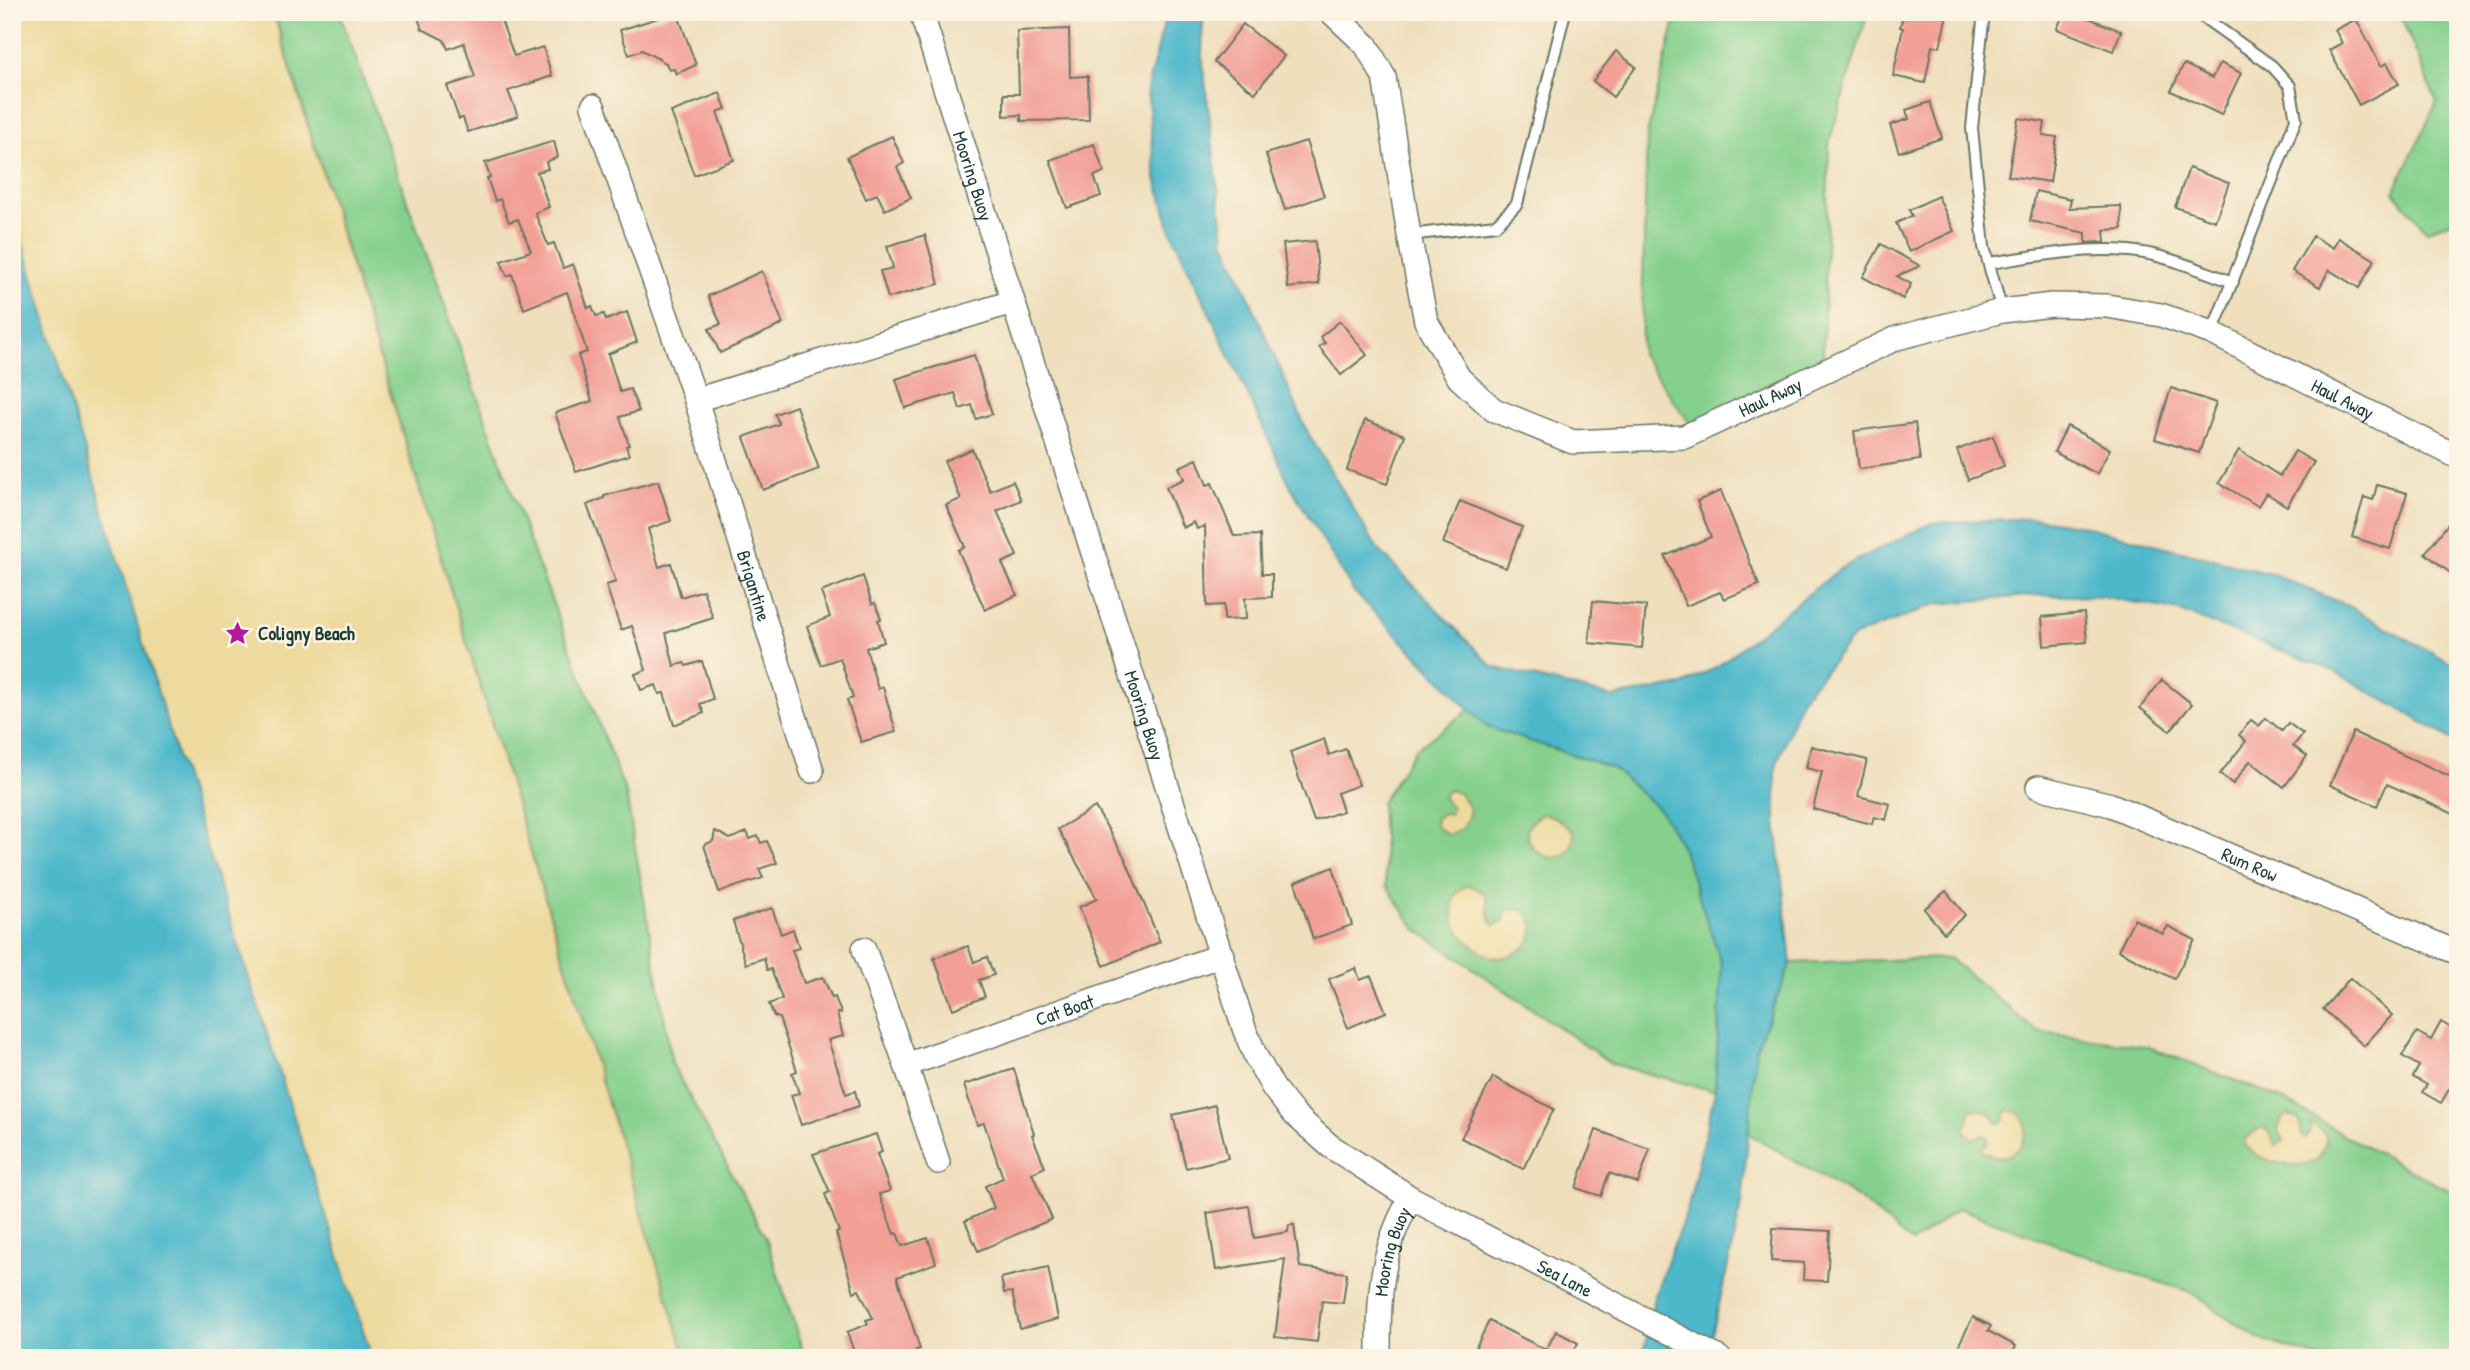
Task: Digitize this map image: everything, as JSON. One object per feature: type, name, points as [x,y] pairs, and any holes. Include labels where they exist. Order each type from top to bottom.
[{"type":"street","name":"Mooring Buoy","points":[[920,12],[1244,1028],[1256,1057],[1273,1089],[1313,1133],[1411,1198],[1395,1228],[1382,1273],[1379,1296],[1379,1358]]},
{"type":"street","name":"Haul Away","points":[[1331,12],[1366,45],[1384,77],[1409,235],[1426,321],[1459,378],[1494,410],[1573,442],[1684,437],[1897,338],[2001,311],[2052,306],[2107,306],[2161,315],[2213,334],[2458,457]]},
{"type":"street","name":"Brigantine","points":[[593,106],[696,400],[812,771]]},
{"type":"street","points":[[696,400],[1012,302]]},
{"type":"street","name":"Rum Row","points":[[2038,787],[2111,805],[2458,954]]},
{"type":"street","points":[[864,949],[938,1162]]},
{"type":"street","name":"Cat Boat","points":[[906,1065],[1222,955]]},
{"type":"street","name":"Sea Lane","points":[[1411,1198],[1719,1358]]},
{"type":"lane","points":[[1409,235],[1496,225],[1517,204],[1565,12]]},
{"type":"lane","points":[[1984,12],[1972,128],[1984,247],[2001,311]]},
{"type":"lane","points":[[2196,12],[2272,66],[2290,86],[2296,119],[2213,334]]},
{"type":"lane","points":[[1989,263],[2069,250],[2130,251],[2179,262],[2232,282]]},
{"type":"green space","points":[[274,12],[339,12],[537,562],[626,794],[672,1064],[766,1238],[805,1358],[686,1358]]},
{"type":"green space","points":[[1677,12],[1868,12],[1829,143],[1823,358],[1691,425],[1641,354],[1647,135]]},
{"type":"green space","points":[[2399,12],[2458,12],[2458,218],[2427,231],[2394,192],[2437,102]]},
{"type":"green space","points":[[1470,709],[1487,727],[1613,768],[1661,811],[1682,847],[1722,965],[1715,1091],[1612,1064],[1416,929],[1386,885],[1381,803],[1415,750]]},
{"type":"green space","points":[[1949,958],[2036,1031],[2149,1047],[2282,1099],[2458,1195],[2458,1358],[2318,1358],[2258,1338],[2189,1291],[2143,1277],[1959,1208],[1912,1243],[1860,1199],[1748,1133],[1756,1048],[1791,963]]},
{"type":"sand","name":"Coligny Beach","points":[[12,12],[273,12],[686,1358],[206,1358],[12,722]]},
{"type":"sand","points":[[1449,790],[1461,794],[1470,810],[1464,826],[1448,835],[1436,826],[1435,820],[1442,813],[1451,814],[1452,807],[1443,799]]},
{"type":"sand","points":[[1543,814],[1555,817],[1574,832],[1570,848],[1561,856],[1550,857],[1539,853],[1531,844],[1527,834],[1530,823]]},
{"type":"sand","points":[[1468,885],[1485,895],[1491,922],[1495,925],[1504,920],[1506,910],[1523,910],[1531,919],[1533,928],[1527,945],[1510,956],[1499,958],[1487,955],[1467,941],[1456,925],[1453,906],[1458,892]]},
{"type":"sand","points":[[1976,1109],[1990,1112],[1998,1124],[2004,1121],[2006,1111],[2017,1112],[2024,1118],[2026,1128],[2019,1147],[2010,1154],[1998,1156],[1983,1152],[1981,1148],[1987,1144],[1988,1137],[1982,1135],[1973,1139],[1965,1132],[1964,1127],[1968,1123],[1970,1111]]},
{"type":"sand","points":[[2288,1114],[2299,1120],[2302,1136],[2305,1138],[2309,1134],[2311,1123],[2326,1135],[2326,1143],[2318,1159],[2289,1165],[2260,1156],[2244,1145],[2245,1139],[2260,1128],[2269,1132],[2276,1146],[2284,1141],[2278,1129],[2282,1119]]},
{"type":"water","points":[[1167,12],[1203,12],[1202,55],[1224,240],[1308,433],[1377,548],[1493,667],[1612,697],[1683,685],[1718,666],[1841,568],[1932,523],[2034,518],[2084,526],[2275,575],[2348,606],[2458,667],[2458,743],[2334,671],[2180,611],[2106,597],[2040,595],[1936,604],[1853,637],[1802,698],[1776,766],[1776,823],[1791,963],[1756,1048],[1742,1203],[1709,1358],[1643,1358],[1654,1297],[1688,1207],[1715,1091],[1722,965],[1682,847],[1661,811],[1613,768],[1487,727],[1353,591],[1290,485],[1171,231],[1156,178],[1147,89]]},
{"type":"water","points":[[12,208],[177,756],[372,1358],[12,1358]]},
{"type":"building","points":[[416,12],[498,12],[514,56],[543,47],[552,76],[508,91],[518,116],[468,132],[463,118],[459,119],[447,86],[475,77],[464,43],[448,49],[444,40],[422,29]]},
{"type":"building","points":[[677,12],[696,65],[676,74],[674,69],[669,70],[666,63],[642,50],[629,55],[620,30]]},
{"type":"building","points":[[1904,12],[1947,14],[1940,47],[1932,46],[1925,83],[1893,76]]},
{"type":"building","points":[[2064,12],[2074,12],[2121,31],[2113,51],[2057,29]]},
{"type":"building","points":[[2356,19],[2381,66],[2387,63],[2399,84],[2359,105],[2329,50],[2342,43],[2335,30]]},
{"type":"building","points":[[1243,24],[1284,56],[1255,93],[1214,62]]},
{"type":"building","points":[[1069,29],[1070,77],[1088,76],[1089,120],[1021,121],[1021,115],[1004,116],[1004,94],[1019,94],[1017,31]]},
{"type":"building","points":[[1616,51],[1636,67],[1613,97],[1593,81]]},
{"type":"building","points":[[2220,63],[2241,73],[2221,115],[2171,91],[2184,64],[2212,78]]},
{"type":"building","points":[[720,93],[726,109],[717,112],[734,160],[694,175],[671,112]]},
{"type":"building","points":[[1930,102],[1942,138],[1899,152],[1890,125],[1909,119],[1906,110]]},
{"type":"building","points":[[2018,118],[2045,122],[2043,135],[2057,137],[2050,182],[2008,176]]},
{"type":"building","points":[[892,136],[904,163],[897,167],[911,198],[885,210],[877,194],[866,199],[847,157]]},
{"type":"building","points":[[554,141],[558,157],[546,162],[548,169],[537,172],[549,207],[535,213],[548,245],[554,243],[563,268],[573,264],[588,308],[592,306],[596,316],[604,314],[606,320],[627,312],[637,342],[608,354],[620,392],[630,389],[639,411],[620,417],[629,445],[626,446],[629,455],[576,472],[555,413],[592,401],[578,355],[587,352],[567,292],[524,309],[512,274],[507,276],[501,261],[531,251],[518,219],[509,222],[500,199],[495,201],[485,163]]},
{"type":"building","points":[[1306,141],[1324,196],[1285,210],[1266,154]]},
{"type":"building","points":[[1094,144],[1104,172],[1094,176],[1101,196],[1067,208],[1050,160]]},
{"type":"building","points":[[2189,168],[2229,183],[2215,221],[2175,207]]},
{"type":"building","points":[[2036,191],[2071,199],[2069,208],[2121,206],[2122,229],[2104,230],[2105,242],[2086,243],[2086,233],[2030,221]]},
{"type":"building","points":[[1938,196],[1954,231],[1909,252],[1896,223],[1912,216],[1909,210]]},
{"type":"building","points":[[925,235],[939,284],[888,298],[880,271],[893,268],[887,246]]},
{"type":"building","points":[[2313,236],[2333,248],[2338,238],[2375,260],[2359,288],[2329,270],[2320,287],[2292,271]]},
{"type":"building","points":[[1315,241],[1319,284],[1288,288],[1283,244]]},
{"type":"building","points":[[1881,244],[1920,266],[1897,276],[1911,284],[1903,299],[1863,277]]},
{"type":"building","points":[[762,271],[783,324],[720,353],[709,329],[721,324],[708,296]]},
{"type":"building","points":[[1340,321],[1367,355],[1341,375],[1319,347],[1325,343],[1320,337]]},
{"type":"building","points":[[974,355],[992,414],[976,419],[972,405],[960,409],[955,393],[905,408],[896,379]]},
{"type":"building","points":[[2171,388],[2216,403],[2199,453],[2155,439]]},
{"type":"building","points":[[796,406],[819,469],[763,490],[744,437],[779,424],[775,414]]},
{"type":"building","points":[[1365,420],[1405,435],[1387,484],[1347,470]]},
{"type":"building","points":[[1915,423],[1920,460],[1859,469],[1854,431]]},
{"type":"building","points":[[2067,426],[2110,449],[2097,474],[2054,452]]},
{"type":"building","points":[[1993,436],[2004,466],[1968,480],[1957,450]]},
{"type":"building","points":[[972,449],[990,491],[1013,481],[1021,500],[997,511],[1017,556],[1002,563],[1017,595],[985,610],[958,550],[965,547],[946,505],[961,499],[944,461]]},
{"type":"building","points":[[2239,450],[2280,476],[2295,451],[2314,462],[2287,506],[2266,493],[2258,506],[2219,483]]},
{"type":"building","points":[[1197,459],[1207,485],[1212,483],[1234,536],[1260,535],[1262,574],[1272,574],[1272,597],[1245,598],[1246,619],[1224,620],[1224,605],[1207,606],[1205,526],[1197,529],[1194,522],[1183,528],[1166,487],[1184,479],[1179,467]]},
{"type":"building","points":[[658,481],[671,521],[648,529],[659,567],[671,563],[681,597],[703,590],[713,618],[666,633],[674,666],[684,663],[686,666],[702,661],[713,699],[700,704],[704,713],[674,725],[664,693],[659,694],[656,685],[641,690],[635,674],[646,670],[632,626],[621,630],[606,585],[616,582],[587,505],[604,496]]},
{"type":"building","points":[[2377,485],[2407,493],[2390,549],[2352,537],[2364,497],[2373,500]]},
{"type":"building","points":[[1721,491],[1759,585],[1724,599],[1720,592],[1686,606],[1665,556],[1711,537],[1697,501]]},
{"type":"building","points":[[1460,501],[1522,527],[1506,568],[1443,543]]},
{"type":"building","points":[[2448,524],[2458,532],[2458,579],[2425,553]]},
{"type":"building","points":[[863,576],[872,604],[875,603],[881,619],[878,620],[884,642],[866,648],[878,689],[883,687],[896,732],[861,742],[847,700],[853,698],[840,658],[821,665],[807,626],[830,617],[821,592]]},
{"type":"building","points":[[1593,601],[1646,606],[1642,648],[1589,643]]},
{"type":"building","points":[[2084,613],[2087,642],[2044,646],[2042,617]]},
{"type":"building","points":[[2162,680],[2192,704],[2170,731],[2140,708]]},
{"type":"building","points":[[2266,718],[2282,731],[2288,723],[2303,734],[2293,746],[2307,756],[2284,787],[2250,761],[2233,784],[2220,774],[2246,741],[2239,735],[2251,720],[2259,726]]},
{"type":"building","points":[[2353,732],[2458,780],[2458,816],[2387,784],[2377,806],[2330,785]]},
{"type":"building","points":[[1324,739],[1329,755],[1346,749],[1359,785],[1337,793],[1343,811],[1314,821],[1290,752]]},
{"type":"building","points":[[1811,746],[1867,760],[1858,796],[1890,804],[1886,820],[1874,817],[1872,824],[1813,809],[1822,772],[1806,768]]},
{"type":"building","points":[[1095,807],[1125,858],[1160,942],[1104,966],[1079,907],[1097,899],[1058,829]]},
{"type":"building","points":[[715,831],[730,839],[747,832],[750,839],[758,836],[761,843],[767,841],[777,863],[759,869],[763,878],[719,892],[704,845],[713,841]]},
{"type":"building","points":[[1333,867],[1352,925],[1313,939],[1295,882]]},
{"type":"building","points":[[1946,891],[1965,915],[1944,933],[1924,909]]},
{"type":"building","points":[[772,908],[781,934],[793,929],[799,948],[792,950],[804,983],[823,977],[832,998],[835,997],[841,1013],[837,1013],[843,1036],[828,1040],[846,1094],[855,1091],[859,1106],[801,1125],[791,1095],[799,1093],[792,1073],[797,1071],[779,1018],[774,1016],[769,1004],[782,999],[764,958],[746,964],[733,921]]},
{"type":"building","points":[[2134,919],[2163,934],[2168,926],[2195,940],[2174,979],[2118,950]]},
{"type":"building","points":[[968,946],[974,962],[987,957],[994,975],[979,980],[985,997],[953,1009],[934,958]]},
{"type":"building","points":[[1356,968],[1360,980],[1371,976],[1386,1012],[1348,1028],[1329,979]]},
{"type":"building","points":[[2350,978],[2392,1015],[2364,1046],[2323,1009]]},
{"type":"building","points":[[2441,1022],[2458,1032],[2458,1041],[2449,1056],[2458,1061],[2458,1074],[2441,1103],[2422,1092],[2427,1085],[2413,1077],[2419,1066],[2402,1056],[2417,1032],[2431,1040]]},
{"type":"building","points":[[1014,1069],[1034,1134],[1032,1135],[1045,1167],[1032,1173],[1052,1219],[978,1251],[965,1221],[994,1208],[985,1186],[1003,1178],[984,1123],[977,1125],[964,1085]]},
{"type":"building","points":[[1493,1077],[1554,1109],[1523,1169],[1461,1138]]},
{"type":"building","points":[[1215,1105],[1228,1158],[1186,1168],[1173,1115]]},
{"type":"building","points":[[1596,1130],[1650,1149],[1638,1183],[1609,1173],[1601,1196],[1576,1188]]},
{"type":"building","points":[[876,1134],[882,1152],[877,1154],[890,1191],[879,1194],[894,1234],[897,1233],[902,1246],[928,1238],[936,1263],[897,1277],[920,1349],[916,1350],[918,1358],[856,1358],[847,1332],[868,1324],[866,1320],[873,1318],[859,1290],[854,1292],[836,1233],[839,1232],[825,1194],[830,1192],[813,1154]]},
{"type":"building","points":[[1249,1206],[1254,1238],[1288,1232],[1289,1225],[1294,1225],[1300,1267],[1347,1273],[1343,1303],[1322,1301],[1317,1342],[1275,1337],[1285,1259],[1216,1270],[1207,1213]]},
{"type":"building","points":[[1773,1228],[1830,1231],[1827,1281],[1803,1280],[1804,1263],[1771,1261]]},
{"type":"building","points":[[1048,1267],[1058,1319],[1020,1329],[1012,1292],[1004,1293],[1001,1278]]},
{"type":"building","points":[[1973,1317],[1991,1326],[1988,1331],[2016,1346],[2010,1358],[1952,1358]]},
{"type":"building","points":[[1489,1321],[1546,1350],[1556,1331],[1578,1343],[1570,1358],[1493,1358],[1475,1349]]},
{"type":"place","name":"Coligny Beach","points":[[238,633]]}]
